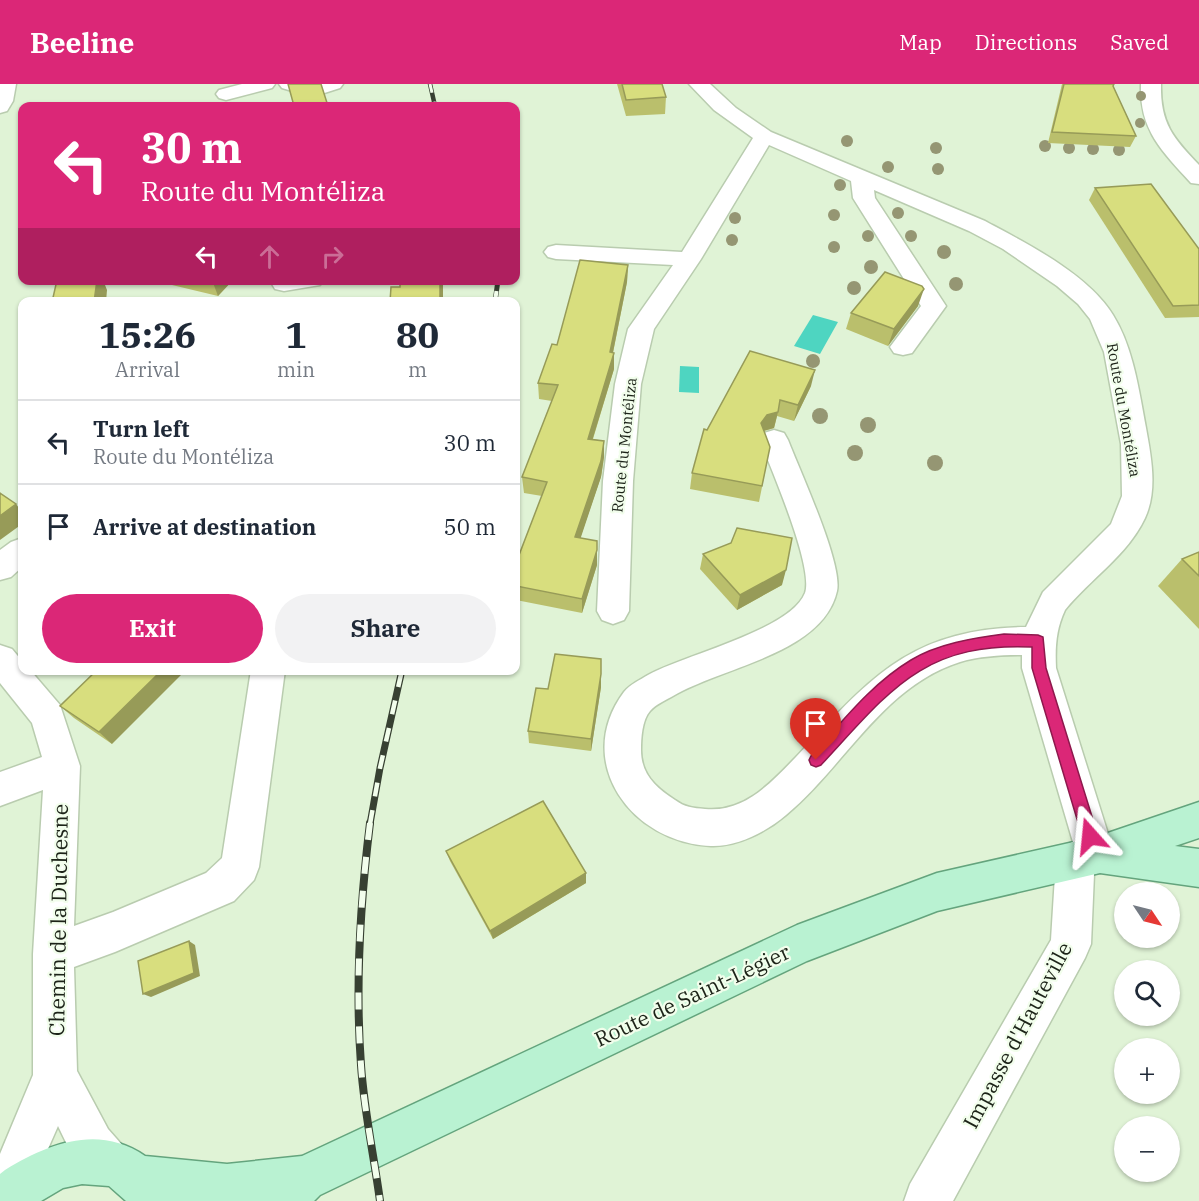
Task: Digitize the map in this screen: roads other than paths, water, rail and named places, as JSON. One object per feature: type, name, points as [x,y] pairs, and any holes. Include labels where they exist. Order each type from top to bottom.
[{"type":"main road","name":"Route de Saint-Légier","points":[[2,1201],[29,1180],[57,1166],[78,1161],[134,1181],[292,1190],[797,945],[937,892],[1086,858],[1199,819]]},
{"type":"main road","name":"Route de Saint-Légier","points":[[1086,858],[1199,868]]},
{"type":"street","points":[[0,107],[6,84]]},
{"type":"street","points":[[228,95],[265,84]]},
{"type":"street","points":[[289,84],[312,91],[333,84]]},
{"type":"street","name":"Route du Montéliza","points":[[699,84],[734,119],[764,136],[977,226],[1011,244],[1066,281],[1087,299],[1102,317],[1111,334],[1117,352],[1138,467],[1137,498],[1129,521],[1115,541],[1059,596],[1045,617],[1038,641],[1039,668],[1086,858]]},
{"type":"street","points":[[1151,84],[1149,101],[1156,129],[1195,170]]},
{"type":"street","name":"Route du Montéliza","points":[[613,611],[618,482],[628,384],[641,329],[689,259],[764,136]]},
{"type":"street","points":[[862,179],[864,198],[934,306],[903,347]]},
{"type":"street","points":[[556,252],[689,259]]},
{"type":"street","points":[[774,440],[820,562],[823,579],[820,595],[810,613],[780,635],[667,680],[638,700],[623,731],[622,763],[628,781],[646,802],[673,821],[704,828],[735,825],[763,813],[786,793],[885,686],[917,663],[951,650],[984,642],[1038,641]]},
{"type":"street","points":[[0,568],[18,553]]},
{"type":"street","name":"Chemin de la Duchesne","points":[[0,659],[48,716],[62,766],[53,954],[55,1075],[2,1201]]},
{"type":"street","points":[[53,954],[116,932],[220,887],[240,867],[267,675]]},
{"type":"street","points":[[0,789],[62,766]]},
{"type":"street","name":"Impasse d'Hauteville","points":[[927,1201],[1071,944],[1086,858]]},
{"type":"street","name":"Chemin de la Duchesne","points":[[55,1075],[92,1145],[134,1181]]},
{"type":"water","points":[[813,315],[838,322],[820,354],[794,346]]},
{"type":"water","points":[[680,366],[699,367],[699,393],[679,392]]},
{"type":"railway","points":[[430,84],[434,102]]},
{"type":"railway","points":[[496,297],[497,285]]},
{"type":"railway","points":[[370,824],[401,675]]},
{"type":"railway","points":[[370,823],[360,944],[358,1004],[364,1099],[380,1201]]}]
